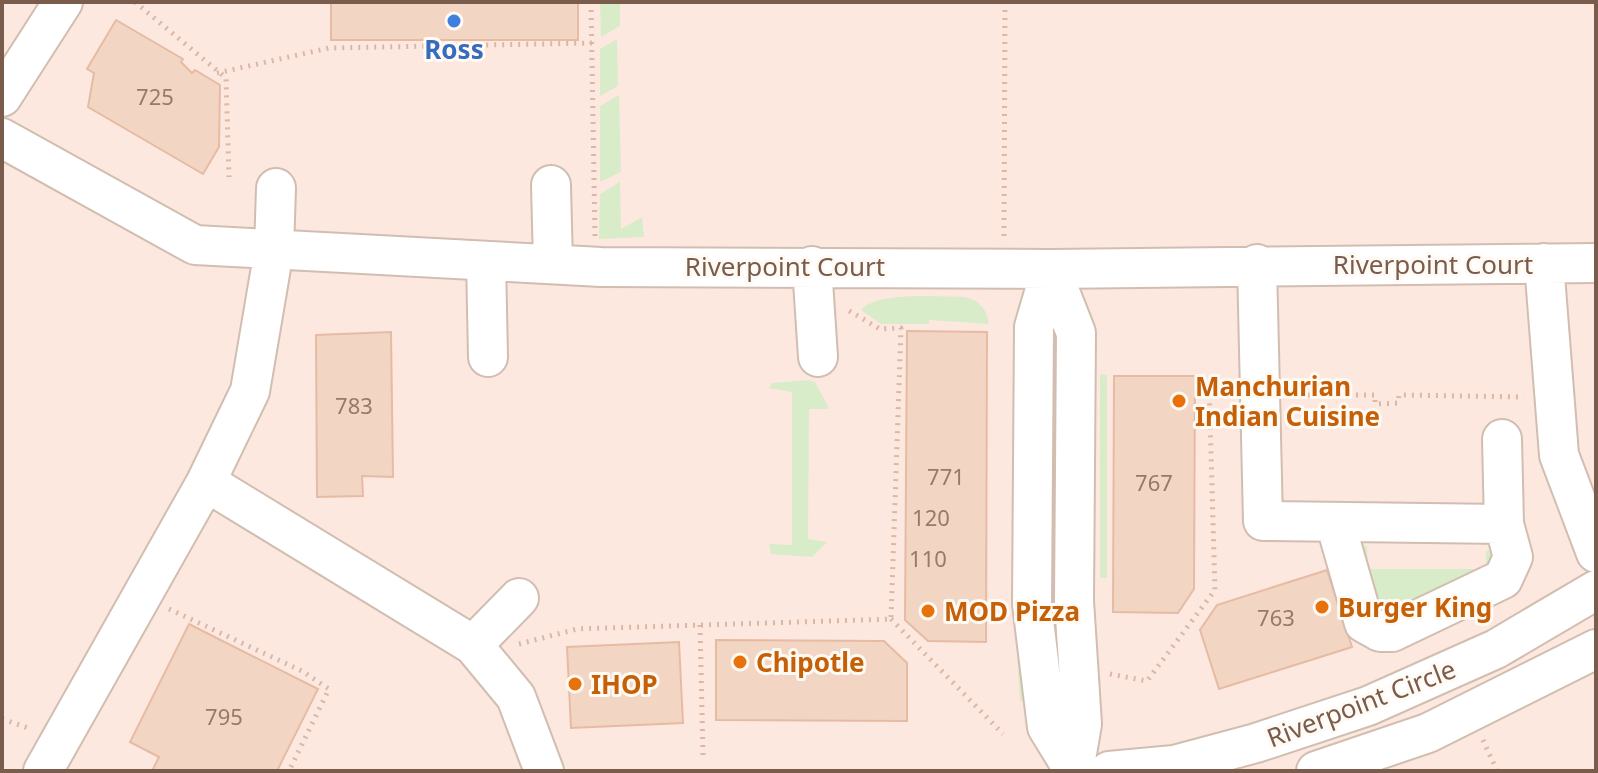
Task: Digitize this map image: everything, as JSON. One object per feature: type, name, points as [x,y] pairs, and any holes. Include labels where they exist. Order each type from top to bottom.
[{"type":"street","points":[[2,97],[63,2]]},
{"type":"street","name":"Riverpoint Court","points":[[2,138],[195,245],[553,264],[1051,269],[1257,264],[1596,263]]},
{"type":"street","points":[[551,185],[553,264]]},
{"type":"street","points":[[43,771],[206,482],[250,391],[274,250],[276,188]]},
{"type":"street","points":[[486,261],[488,357]]},
{"type":"street","points":[[1544,263],[1559,455],[1596,553]]},
{"type":"street","points":[[1257,264],[1263,521],[1504,524]]},
{"type":"street","points":[[812,266],[818,357]]},
{"type":"street","points":[[1051,269],[1034,327],[1032,604],[1047,727],[1074,771]]},
{"type":"street","points":[[1335,522],[1364,623],[1380,632],[1392,632],[1503,579],[1513,557],[1504,524],[1502,439]]},
{"type":"street","points":[[206,482],[473,645],[516,697],[544,771]]},
{"type":"street","name":"Riverpoint Circle","points":[[1109,771],[1174,765],[1368,706],[1496,649],[1596,590]]},
{"type":"street","points":[[473,645],[519,598]]},
{"type":"street","name":"Riverpoint Circle","points":[[1316,771],[1428,733],[1596,649]]},
{"type":"path","points":[[135,2],[226,78],[229,177]]},
{"type":"path","points":[[591,2],[595,238]]},
{"type":"path","points":[[1004,236],[1005,2]]},
{"type":"path","points":[[217,73],[329,48],[592,43]]},
{"type":"path","points":[[851,310],[880,329],[901,328],[891,619],[1003,734]]},
{"type":"path","points":[[1102,670],[1120,679],[1132,677],[1147,681],[1215,590],[1209,383],[1280,380],[1281,395],[1375,395],[1375,404],[1398,403],[1399,395],[1485,395],[1510,399],[1555,396]]},
{"type":"path","points":[[165,607],[302,671],[329,689],[289,771]]},
{"type":"path","points":[[510,647],[577,629],[891,619]]},
{"type":"path","points":[[700,625],[703,755]]},
{"type":"path","points":[[2,719],[38,732]]},
{"type":"path","points":[[1478,732],[1497,771]]},
{"type":"shaded area","points":[[2,2],[1596,2],[1596,771],[2,771]]},
{"type":"green space","points":[[600,2],[620,2],[620,26],[601,37]]},
{"type":"green space","points":[[617,39],[618,86],[600,96],[600,49]]},
{"type":"green space","points":[[619,95],[621,172],[600,182],[600,106]]},
{"type":"green space","points":[[620,182],[621,229],[642,217],[644,237],[599,239],[600,194]]},
{"type":"green space","points":[[965,297],[982,306],[989,324],[929,320],[929,324],[881,324],[861,310],[869,304],[895,298]]},
{"type":"green space","points":[[1013,342],[1018,342],[1025,701],[1020,701],[1014,609]]},
{"type":"green space","points":[[1100,374],[1107,375],[1107,578],[1100,578]]},
{"type":"green space","points":[[815,382],[828,409],[809,409],[808,539],[827,542],[812,557],[771,554],[769,544],[792,545],[792,392],[769,388],[772,383]]},
{"type":"green space","points":[[1367,546],[1368,569],[1486,569],[1486,551],[1497,549],[1503,560],[1493,574],[1400,619],[1388,621],[1370,613],[1349,553],[1354,547]]},
{"type":"building","name":"Ross","points":[[331,2],[578,2],[578,40],[331,40]]},
{"type":"building","points":[[116,20],[183,59],[181,62],[192,73],[195,70],[220,85],[219,147],[203,174],[88,107],[94,73],[87,69]]},
{"type":"building","points":[[907,331],[987,332],[986,642],[928,641],[905,620]]},
{"type":"building","points":[[391,332],[393,477],[362,476],[363,496],[317,497],[316,335]]},
{"type":"building","points":[[1114,376],[1195,376],[1194,589],[1178,613],[1113,612]]},
{"type":"building","points":[[1327,570],[1352,647],[1219,689],[1200,630],[1217,605]]},
{"type":"building","points":[[189,624],[318,689],[277,771],[152,771],[159,757],[130,742]]},
{"type":"building","points":[[716,640],[884,641],[907,663],[907,721],[716,720]]},
{"type":"building","points":[[679,642],[683,723],[571,728],[567,647]]},
{"type":"place","name":"Ross","points":[[454,21]]},
{"type":"place","name":"Manchurian Indian Cuisine","points":[[1179,401]]},
{"type":"place","name":"Burger King","points":[[1322,607]]},
{"type":"place","name":"MOD Pizza","points":[[928,611]]},
{"type":"place","name":"Chipotle","points":[[740,662]]},
{"type":"place","name":"IHOP","points":[[575,684]]}]
